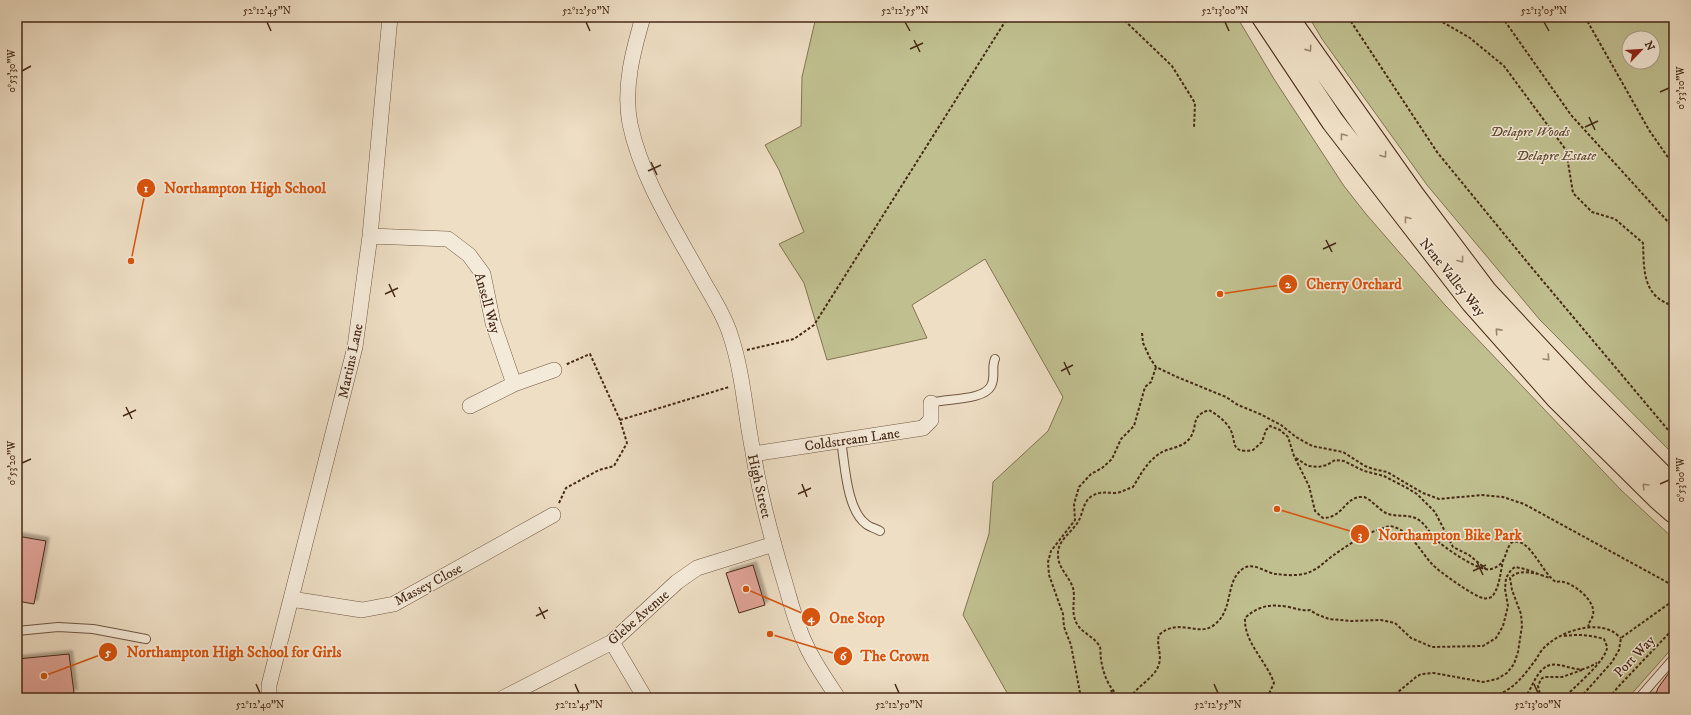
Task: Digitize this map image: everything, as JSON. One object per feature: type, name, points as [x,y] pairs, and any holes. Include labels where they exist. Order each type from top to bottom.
[{"type":"highway","name":"Nene Valley Way","points":[[1263,17],[1332,122],[1472,302],[1557,398],[1674,512]]},
{"type":"highway","name":"Nene Valley Way","points":[[1287,17],[1355,115],[1486,292],[1580,393],[1674,488]]},
{"type":"street","name":"Martins Lane","points":[[268,698],[269,685],[355,347],[370,236],[390,17]]},
{"type":"street","name":"High Street","points":[[643,17],[636,40],[629,73],[628,100],[630,124],[637,150],[646,174],[730,332],[742,384],[753,454],[774,544],[796,621],[806,646],[838,698]]},
{"type":"street","name":"Ansell Way","points":[[370,236],[448,239],[469,255],[483,274],[493,323],[514,384]]},
{"type":"street","points":[[470,406],[514,384],[554,370]]},
{"type":"street","name":"Coldstream Lane","points":[[753,454],[923,428],[931,420],[931,403]]},
{"type":"street","name":"Massey Close","points":[[291,599],[362,610],[394,604],[553,515]]},
{"type":"street","name":"Glebe Avenue","points":[[503,698],[612,642],[677,582],[697,568],[774,544]]},
{"type":"street","points":[[612,642],[645,698]]},
{"type":"lane","points":[[931,403],[946,399],[963,399],[986,392],[991,388],[994,380],[993,367],[995,359]]},
{"type":"lane","points":[[841,440],[849,492],[856,511],[865,523],[880,530]]},
{"type":"lane","points":[[17,631],[58,627],[93,629],[146,639]]},
{"type":"lane","points":[[1639,698],[1674,658]]},
{"type":"path","points":[[748,350],[794,340],[814,325],[1008,17]]},
{"type":"path","points":[[1121,17],[1172,66],[1195,103],[1194,128]]},
{"type":"path","points":[[1348,17],[1437,152],[1674,437]]},
{"type":"path","points":[[1434,17],[1470,38],[1504,66],[1566,150],[1573,193],[1592,212],[1615,219],[1643,243],[1644,269],[1648,287],[1658,298],[1674,307]]},
{"type":"path","points":[[1502,17],[1571,115],[1674,226]]},
{"type":"path","points":[[1585,17],[1649,130],[1674,166]]},
{"type":"path","points":[[1142,333],[1143,344],[1156,367],[1226,397],[1238,405],[1282,425],[1296,437],[1312,446],[1343,452],[1360,463],[1373,469],[1387,472],[1423,493],[1439,499],[1482,495],[1503,497],[1524,504],[1674,586]]},
{"type":"path","points":[[553,515],[566,488],[599,470],[614,466],[627,443],[620,420],[590,354],[554,370]]},
{"type":"path","points":[[1081,698],[1071,645],[1064,627],[1063,614],[1049,575],[1048,562],[1051,551],[1075,520],[1074,504],[1078,487],[1091,474],[1102,468],[1112,459],[1121,439],[1134,426],[1145,387],[1151,382],[1156,367]]},
{"type":"path","points":[[620,420],[742,384]]},
{"type":"path","points":[[1114,698],[1102,668],[1100,649],[1096,641],[1079,627],[1075,621],[1072,587],[1062,569],[1058,557],[1061,544],[1073,530],[1086,500],[1093,495],[1100,493],[1120,492],[1133,487],[1147,464],[1163,452],[1180,445],[1189,439],[1196,418],[1208,411],[1211,411],[1220,418],[1229,428],[1235,448],[1239,450],[1253,450],[1262,442],[1266,430],[1269,427],[1273,426],[1288,437],[1294,456],[1309,486],[1315,511],[1323,518],[1333,517],[1353,498],[1364,496],[1386,513],[1410,516],[1420,521],[1436,540],[1451,552],[1474,565],[1487,570],[1493,569],[1503,560]]},
{"type":"path","points":[[1294,456],[1299,462],[1308,466],[1322,466],[1335,460],[1344,461],[1364,471],[1384,476],[1407,488],[1417,494],[1435,512],[1453,547],[1469,555],[1487,570]]},
{"type":"path","points":[[1130,698],[1157,668],[1160,658],[1158,645],[1159,635],[1169,628],[1183,627],[1206,629],[1216,623],[1227,609],[1233,582],[1244,568],[1248,567],[1262,569],[1276,574],[1305,574],[1316,569],[1373,530],[1390,526],[1406,533],[1418,545],[1435,567],[1470,591],[1484,598],[1492,597],[1496,592],[1499,585],[1503,560],[1509,545],[1516,541],[1520,542],[1529,549],[1550,578]]},
{"type":"path","points":[[1267,698],[1274,683],[1270,673],[1256,652],[1246,633],[1245,618],[1257,608],[1271,606],[1310,610],[1329,619],[1351,621],[1381,620],[1395,624],[1411,638],[1424,645],[1433,647],[1483,646],[1496,638],[1503,626],[1508,606],[1505,590],[1506,578],[1515,567],[1519,567],[1550,578],[1556,582],[1562,580],[1583,594],[1593,608],[1593,616],[1588,624],[1589,627]]},
{"type":"path","points":[[1391,698],[1416,677],[1428,673],[1468,678],[1483,682],[1497,679],[1507,673],[1514,664],[1518,652],[1522,626],[1521,614],[1512,590],[1510,578],[1514,574],[1520,572],[1541,575]]},
{"type":"path","points":[[1580,698],[1612,662],[1619,650],[1621,638],[1674,600]]},
{"type":"path","points":[[1488,698],[1502,694],[1513,688],[1545,646],[1561,636],[1589,627],[1602,628],[1612,631],[1621,638]]},
{"type":"path","name":"Port Way","points":[[1609,698],[1674,628]]},
{"type":"path","points":[[1561,636],[1584,635],[1604,639],[1607,647],[1604,656],[1599,662],[1564,698]]},
{"type":"path","points":[[1541,698],[1538,686],[1541,679],[1544,677],[1562,677],[1573,674],[1599,662]]},
{"type":"path","points":[[1524,698],[1529,693],[1534,680],[1545,667],[1553,664],[1584,669]]},
{"type":"path","points":[[1111,689],[1122,698]]},
{"type":"path","points":[[1146,698],[1156,695],[1184,698]]},
{"type":"green space","points":[[816,17],[1237,17],[1274,79],[1344,186],[1366,214],[1445,305],[1621,490],[1674,539],[1674,646],[1628,698],[1010,698],[963,615],[989,534],[993,482],[1048,431],[1063,397],[985,259],[912,305],[927,338],[827,360],[804,283],[779,244],[804,232],[779,170],[765,145],[801,126],[802,77]]},
{"type":"green space","name":"Delapre Woods","points":[[1309,17],[1674,17],[1674,455],[1540,320],[1427,185],[1322,39]]},
{"type":"building","points":[[17,536],[46,541],[34,604],[17,601]]},
{"type":"building","points":[[753,565],[765,605],[739,613],[726,573]]},
{"type":"building","points":[[69,654],[74,693],[67,694],[67,698],[37,698],[37,695],[17,697],[17,659]]},
{"type":"building","points":[[1674,666],[1674,698],[1646,698],[1647,695],[1655,696],[1658,688]]},
{"type":"place","name":"Northampton High School","points":[[131,261]]},
{"type":"place","name":"Cherry Orchard","points":[[1220,294]]},
{"type":"place","name":"Northampton Bike Park","points":[[1277,509]]},
{"type":"place","name":"One Stop","points":[[746,589]]},
{"type":"place","name":"The Crown","points":[[770,634]]},
{"type":"place","name":"Northampton High School for Girls","points":[[44,676]]},
{"type":"park label","name":"Delapre Estate","points":[[1556,155]]}]
